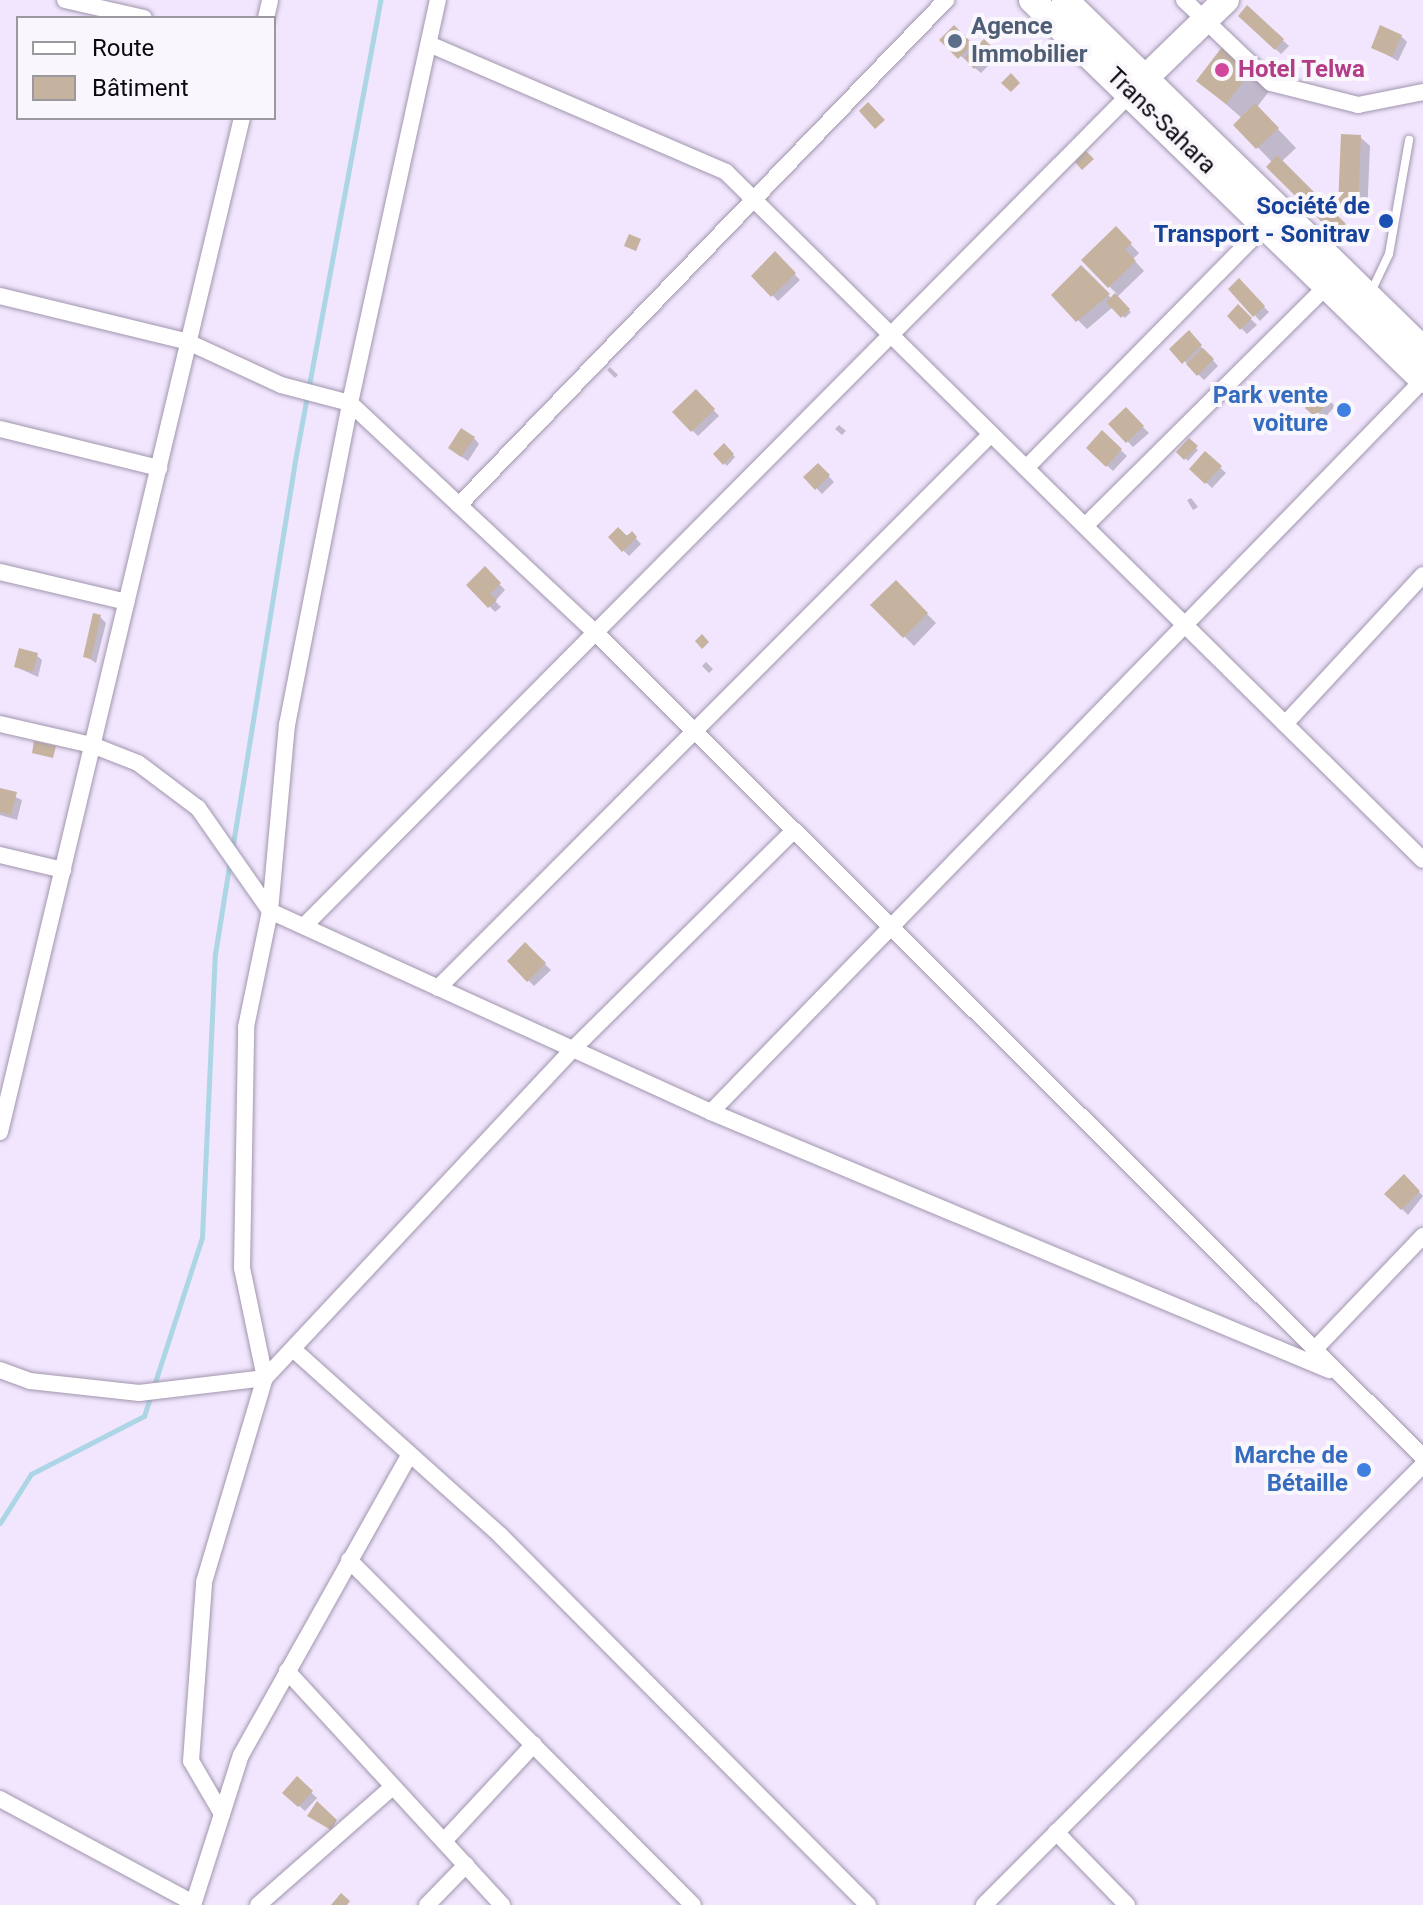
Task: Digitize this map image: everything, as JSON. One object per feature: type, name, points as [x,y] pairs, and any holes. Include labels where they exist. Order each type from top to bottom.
[{"type":"main road","name":"Trans-Sahara","points":[[1032,0],[1138,84],[1362,305],[1423,380]]},
{"type":"main road","name":"Trans-Sahara","points":[[1065,0],[1266,225],[1328,285],[1362,305],[1423,349]]},
{"type":"main road","points":[[1138,84],[1207,23],[1226,0]]},
{"type":"street","points":[[65,0],[135,16]]},
{"type":"street","points":[[222,1814],[191,1761],[204,1582],[265,1378],[242,1268],[246,1027],[270,911],[287,725],[350,403],[438,0]]},
{"type":"street","points":[[459,505],[946,0]]},
{"type":"street","points":[[1184,0],[1271,83],[1358,105],[1423,92]]},
{"type":"street","points":[[429,44],[726,172],[1285,724],[1420,852]]},
{"type":"street","points":[[304,926],[1138,84]]},
{"type":"street","points":[[0,1130],[242,120]]},
{"type":"street","points":[[1026,468],[1266,225]]},
{"type":"street","points":[[1085,526],[1328,285]]},
{"type":"street","points":[[0,296],[188,342],[281,385],[350,403],[596,633],[1423,1457]]},
{"type":"street","points":[[711,1112],[888,925],[1423,380]]},
{"type":"street","points":[[0,429],[159,468]]},
{"type":"street","points":[[438,988],[991,434]]},
{"type":"street","points":[[0,572],[127,602]]},
{"type":"street","points":[[1285,724],[1423,575]]},
{"type":"street","points":[[0,724],[92,745],[138,763],[198,808],[270,911],[711,1112],[1340,1374]]},
{"type":"street","points":[[0,1370],[30,1381],[139,1393],[265,1378],[573,1049],[794,830]]},
{"type":"street","points":[[0,855],[63,870]]},
{"type":"street","points":[[1314,1350],[1423,1236]]},
{"type":"street","points":[[294,1350],[346,1391],[409,1456],[500,1535],[868,1905]]},
{"type":"street","points":[[0,1799],[193,1904],[241,1755],[409,1456]]},
{"type":"street","points":[[984,1905],[1420,1474]]},
{"type":"street","points":[[349,1560],[693,1905]]},
{"type":"street","points":[[287,1671],[391,1788],[502,1905]]},
{"type":"street","points":[[444,1841],[534,1744]]},
{"type":"street","points":[[258,1905],[391,1788]]},
{"type":"street","points":[[1056,1832],[1127,1905]]},
{"type":"street","points":[[427,1905],[466,1865]]},
{"type":"lane","points":[[1362,305],[1389,254],[1409,140]]},
{"type":"building","points":[[1247,5],[1284,39],[1275,50],[1238,16]]},
{"type":"building","points":[[954,25],[973,44],[958,59],[939,40]]},
{"type":"building","points":[[1380,25],[1402,35],[1392,57],[1371,48]]},
{"type":"building","points":[[984,39],[994,49],[974,69],[964,58]]},
{"type":"building","points":[[1222,47],[1252,70],[1226,104],[1196,81]]},
{"type":"building","points":[[1002,49],[1012,59],[1007,64],[997,54]]},
{"type":"building","points":[[1011,73],[1020,83],[1011,92],[1001,83]]},
{"type":"building","points":[[868,102],[885,120],[875,129],[859,111]]},
{"type":"building","points":[[1255,103],[1279,128],[1256,149],[1233,125]]},
{"type":"building","points":[[1341,134],[1361,135],[1358,208],[1338,207]]},
{"type":"building","points":[[1086,151],[1094,159],[1082,170],[1075,162]]},
{"type":"building","points":[[1277,155],[1349,227],[1338,238],[1266,167]]},
{"type":"building","points":[[1116,226],[1132,243],[1125,249],[1136,261],[1108,288],[1081,260]]},
{"type":"building","points":[[629,234],[641,239],[636,251],[624,246]]},
{"type":"building","points":[[775,251],[796,273],[771,297],[751,276]]},
{"type":"building","points":[[1081,265],[1110,294],[1076,322],[1051,295]]},
{"type":"building","points":[[1239,278],[1265,306],[1253,317],[1228,289]]},
{"type":"building","points":[[1115,293],[1130,309],[1121,318],[1106,302]]},
{"type":"building","points":[[1238,304],[1252,318],[1240,330],[1227,316]]},
{"type":"building","points":[[1189,330],[1202,345],[1182,364],[1169,349]]},
{"type":"building","points":[[1203,348],[1214,359],[1197,376],[1186,364]]},
{"type":"building","points":[[696,389],[715,409],[691,432],[672,412]]},
{"type":"building","points":[[1321,390],[1331,399],[1315,417],[1305,408]]},
{"type":"building","points":[[1344,399],[1355,410],[1347,419],[1335,408]]},
{"type":"building","points":[[1126,407],[1144,426],[1126,443],[1108,424]]},
{"type":"building","points":[[461,428],[475,437],[461,457],[448,448]]},
{"type":"building","points":[[1102,430],[1122,449],[1106,467],[1086,448]]},
{"type":"building","points":[[1189,438],[1198,446],[1184,460],[1176,452]]},
{"type":"building","points":[[724,443],[734,454],[723,465],[713,454]]},
{"type":"building","points":[[1205,451],[1222,466],[1205,484],[1189,469]]},
{"type":"building","points":[[818,463],[830,475],[815,490],[803,477]]},
{"type":"building","points":[[618,527],[627,536],[632,531],[637,537],[622,552],[608,537]]},
{"type":"building","points":[[485,566],[501,583],[490,594],[497,600],[488,608],[466,585]]},
{"type":"building","points":[[896,580],[928,613],[903,638],[870,605]]},
{"type":"building","points":[[93,613],[101,615],[91,659],[83,657]]},
{"type":"building","points":[[702,634],[709,642],[702,649],[695,641]]},
{"type":"building","points":[[19,648],[38,653],[33,672],[14,667]]},
{"type":"building","points":[[34,741],[56,746],[53,758],[32,753]]},
{"type":"building","points":[[0,788],[17,792],[11,815],[0,812]]},
{"type":"building","points":[[525,942],[546,963],[527,982],[507,961]]},
{"type":"building","points":[[1404,1174],[1420,1191],[1401,1210],[1384,1194]]},
{"type":"building","points":[[297,1776],[313,1791],[298,1807],[282,1793]]},
{"type":"building","points":[[317,1801],[337,1820],[331,1830],[307,1816]]},
{"type":"building","points":[[341,1893],[350,1901],[347,1905],[331,1905]]},
{"type":"waterway","points":[[232,850],[294,466],[380,0]]},
{"type":"waterway","points":[[0,1523],[31,1474],[144,1416],[202,1237],[215,954],[230,860]]},
{"type":"place","name":"Agence Immobilier","points":[[955,41]]},
{"type":"place","name":"Hotel Telwa","points":[[1222,70]]},
{"type":"place","name":"Société de Transport - Sonitrav","points":[[1386,221]]},
{"type":"place","name":"Park vente voiture","points":[[1344,410]]},
{"type":"place","name":"Marche de Bétaille","points":[[1364,1470]]}]
